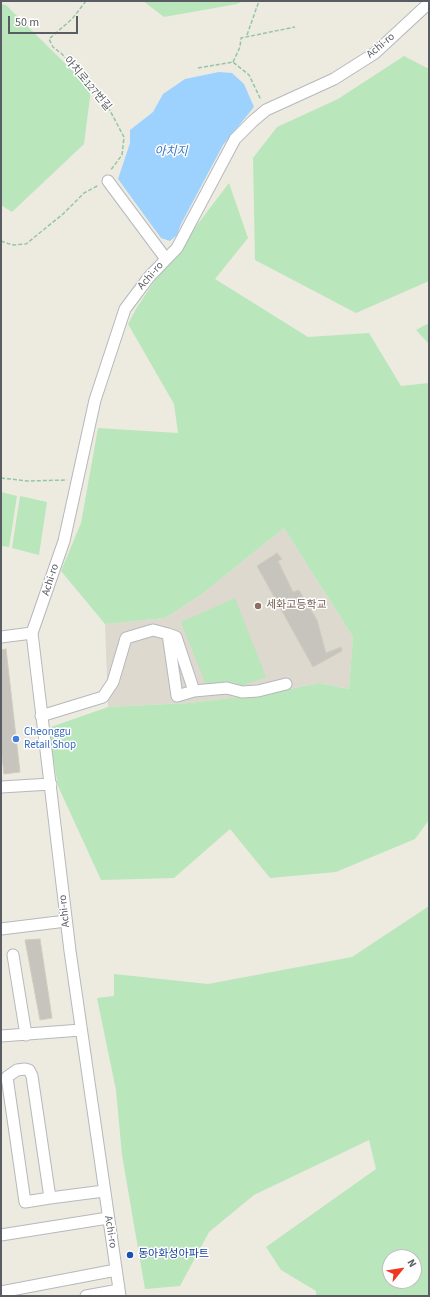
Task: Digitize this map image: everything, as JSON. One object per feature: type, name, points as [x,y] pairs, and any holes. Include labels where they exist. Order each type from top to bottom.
[{"type":"street","name":"Achi-ro","points":[[119,1293],[66,921],[32,633],[64,541],[95,400],[125,309],[149,277],[177,248],[235,139],[266,110],[334,79],[375,53],[429,3]]},
{"type":"street","points":[[108,181],[166,259]]},
{"type":"street","points":[[41,716],[103,697],[113,682],[126,638],[153,630],[176,637],[194,691]]},
{"type":"street","points":[[1,637],[32,633]]},
{"type":"street","points":[[168,634],[177,696],[194,691],[227,688],[242,692],[258,691],[286,684]]},
{"type":"street","points":[[1,787],[51,784]]},
{"type":"street","points":[[1,929],[66,921]]},
{"type":"street","points":[[13,954],[26,1035]]},
{"type":"street","points":[[1,1036],[82,1030]]},
{"type":"street","points":[[50,1198],[32,1076],[29,1070],[17,1070],[7,1077],[25,1202],[104,1191]]},
{"type":"street","points":[[1,1235],[108,1218]]},
{"type":"street","points":[[1,1292],[116,1270]]},
{"type":"street","points":[[86,1296],[119,1293]]},
{"type":"path","name":"아치로127번길","points":[[86,1],[72,19],[48,39],[53,47],[62,54],[107,105],[124,136],[122,155],[110,170],[108,181]]},
{"type":"path","points":[[247,36],[259,1]]},
{"type":"path","points":[[233,62],[240,47],[241,38],[295,27]]},
{"type":"path","points":[[198,68],[233,62],[249,74],[266,110]]},
{"type":"path","points":[[1,241],[12,244],[26,244],[63,214],[84,193],[108,181]]},
{"type":"path","points":[[1,478],[28,481],[77,480]]},
{"type":"shaded area","name":"세화고등학교","points":[[284,528],[353,637],[349,689],[319,683],[261,695],[190,703],[108,707],[105,624],[165,618],[202,594]]},
{"type":"green space","points":[[143,1],[243,1],[237,4],[164,17]]},
{"type":"green space","points":[[1,4],[6,5],[91,89],[84,144],[12,212],[1,205]]},
{"type":"green space","points":[[404,56],[429,69],[429,281],[356,313],[255,260],[253,158],[277,127],[338,99]]},
{"type":"green space","points":[[229,183],[248,238],[215,279],[308,337],[369,333],[401,386],[429,383],[429,820],[415,839],[336,872],[270,878],[230,829],[174,878],[101,880],[58,786],[48,728],[108,707],[190,703],[261,695],[319,683],[349,689],[353,637],[284,528],[202,594],[165,618],[105,624],[61,571],[81,523],[98,428],[178,433],[174,404],[128,324],[155,280]]},
{"type":"green space","points":[[429,323],[429,344],[416,330]]},
{"type":"green space","points":[[1,492],[17,496],[9,547],[1,546]]},
{"type":"green space","points":[[20,496],[47,502],[39,555],[12,548]]},
{"type":"green space","points":[[235,598],[266,677],[239,687],[234,682],[206,685],[181,622]]},
{"type":"green space","points":[[429,906],[429,1296],[316,1296],[316,1291],[281,1270],[266,1247],[376,1169],[369,1140],[254,1195],[209,1232],[180,1286],[145,1289],[122,1155],[116,1090],[97,998],[114,996],[114,974],[208,984],[352,957]]},
{"type":"water","name":"아치지","points":[[219,72],[232,73],[244,84],[254,107],[223,145],[181,224],[177,235],[170,241],[161,238],[118,179],[130,143],[130,130],[153,112],[163,94],[185,79]]},
{"type":"building","points":[[277,553],[282,559],[278,561],[293,592],[299,590],[317,620],[326,653],[341,647],[342,651],[313,667],[257,566]]},
{"type":"building","points":[[6,649],[20,772],[4,774],[1,749],[1,650]]},
{"type":"building","points":[[40,939],[52,1018],[40,1020],[25,940]]},
{"type":"place","name":"세화고등학교","points":[[258,606]]},
{"type":"place","name":"Cheonggu Retail Shop","points":[[16,739]]},
{"type":"place","name":"동아화성아파트","points":[[130,1255]]}]
